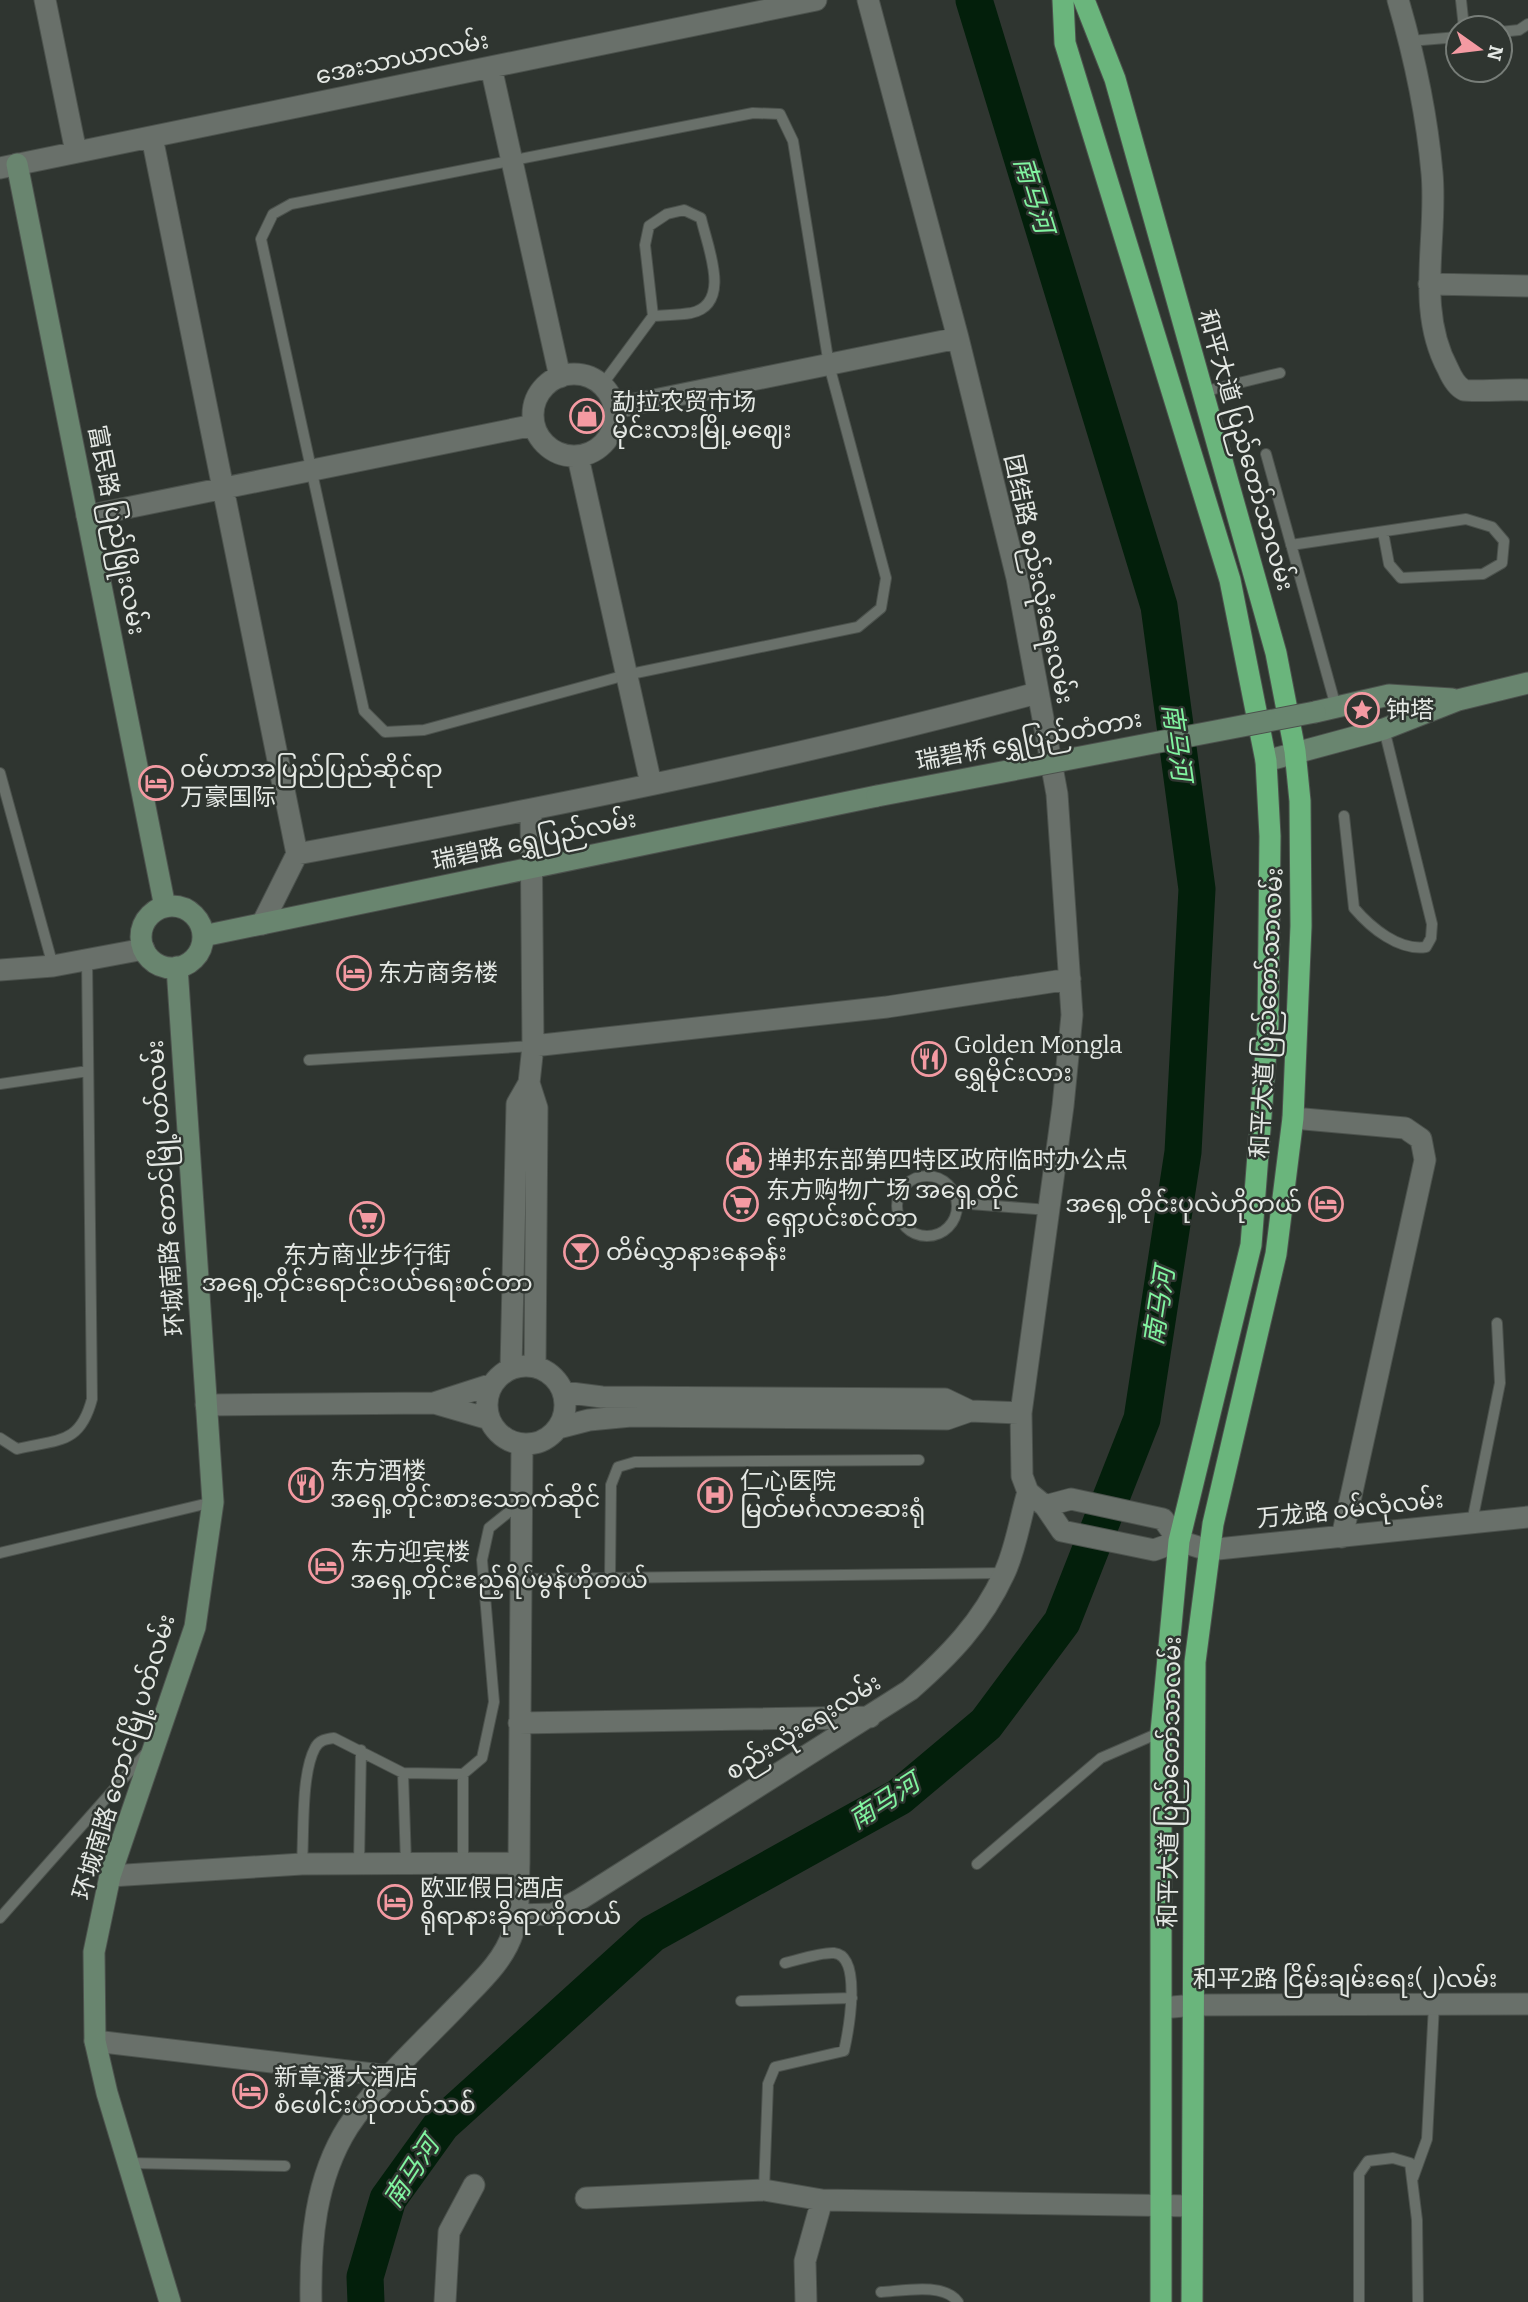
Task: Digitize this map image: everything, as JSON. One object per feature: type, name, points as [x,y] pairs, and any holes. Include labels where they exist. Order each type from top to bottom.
[{"type":"highway","name":"和平大道 ပြည်တော်သာလမ်း","points":[[1063,0],[1065,43],[1230,580],[1266,761],[1270,836],[1268,1025],[1251,1245],[1179,1541],[1161,1732],[1161,2302]]},
{"type":"highway","name":"和平大道 ပြည်တော်သာလမ်း","points":[[1084,0],[1115,79],[1276,653],[1295,751],[1300,801],[1301,926],[1293,1118],[1276,1254],[1208,1550],[1195,1662],[1192,2302]]},
{"type":"street","points":[[45,0],[76,152]]},
{"type":"street","name":"အေးသာယာလမ်း","points":[[9,166],[816,0]]},
{"type":"street","name":"团结路 စည်းလုံးရေးလမ်း","points":[[868,0],[958,338],[1017,578],[1057,794],[1072,1015],[1021,1413],[1020,1457],[1022,1476],[1028,1492]]},
{"type":"street","points":[[1398,0],[1410,41],[1432,175],[1429,284],[1434,330],[1442,359],[1454,382],[1464,390],[1528,390]]},
{"type":"street","points":[[491,67],[560,377]]},
{"type":"street","points":[[152,137],[297,854],[262,924]]},
{"type":"street","name":"富民路 ပြည်ဖြိုးလမ်း","points":[[9,166],[88,516],[165,907]]},
{"type":"street","points":[[1429,284],[1528,286]]},
{"type":"street","points":[[615,408],[958,338]]},
{"type":"street","points":[[579,374],[602,386],[615,408],[611,433],[604,443],[594,451],[578,457],[557,453],[547,446],[534,425],[537,399],[544,388],[560,377],[579,374]]},
{"type":"street","points":[[88,516],[534,425]]},
{"type":"street","points":[[578,457],[651,784]]},
{"type":"street","points":[[1266,761],[1384,729],[1458,700],[1528,683]]},
{"type":"street","points":[[297,854],[531,811],[924,723],[1037,693]]},
{"type":"street","points":[[1336,707],[1389,695],[1458,700]]},
{"type":"street","name":"瑞碧桥 ရွှေပြည်တံတား","points":[[877,796],[1336,707]]},
{"type":"street","name":"瑞碧路 ရွှေပြည်လမ်း","points":[[203,936],[877,796]]},
{"type":"street","points":[[511,1369],[517,1104],[529,1083],[533,1046],[531,811]]},
{"type":"street","points":[[165,907],[183,908],[198,919],[203,936],[202,945],[193,960],[177,967],[157,964],[144,949],[142,931],[150,915],[165,907]]},
{"type":"street","points":[[0,971],[144,949]]},
{"type":"street","name":"环城南路 တောင်မြို့ပတ်လမ်း","points":[[170,2302],[95,2041],[94,1952],[110,1876],[195,1627],[213,1502],[177,967]]},
{"type":"street","points":[[533,1046],[887,1007],[1070,979]]},
{"type":"street","points":[[529,1083],[537,1108],[535,1367]]},
{"type":"street","points":[[1293,1118],[1405,1128],[1421,1139],[1425,1160],[1342,1537]]},
{"type":"street","points":[[434,1403],[493,1384],[511,1369],[535,1367],[547,1372],[563,1392],[564,1415],[558,1428],[548,1438],[522,1445],[501,1436],[489,1419],[487,1397],[493,1384]]},
{"type":"street","points":[[563,1392],[602,1397],[945,1399],[970,1411]]},
{"type":"street","points":[[206,1405],[434,1403],[489,1419]]},
{"type":"street","points":[[558,1428],[589,1420],[631,1416],[947,1419],[970,1411],[1021,1413]]},
{"type":"street","points":[[311,2302],[312,2241],[323,2182],[348,2127],[390,2076],[493,1968],[512,1934],[517,1916],[522,1445]]},
{"type":"street","points":[[1028,1492],[1045,1506],[1062,1531],[1154,1550],[1179,1541],[1163,1518],[1071,1499],[1045,1506]]},
{"type":"street","name":"စည်းလုံးရေးလမ်း","points":[[517,1916],[553,1914],[570,1905],[910,1690],[948,1658],[970,1633],[1005,1573],[1028,1492]]},
{"type":"street","name":"万龙路 ဝမ်လုံလမ်း","points":[[1179,1541],[1208,1550],[1528,1517]]},
{"type":"street","points":[[519,1723],[871,1717]]},
{"type":"street","points":[[110,1876],[302,1864],[519,1863]]},
{"type":"street","name":"和平2路 ငြိမ်းချမ်းရေး(၂)လမ်း","points":[[1162,2008],[1194,2005],[1528,2004]]},
{"type":"street","points":[[95,2041],[390,2076]]},
{"type":"street","points":[[445,2302],[449,2232],[474,2185]]},
{"type":"street","points":[[586,2197],[764,2190],[822,2200],[1192,2206]]},
{"type":"street","points":[[806,2302],[805,2261],[822,2200]]},
{"type":"lane","points":[[1410,41],[1444,38]]},
{"type":"lane","points":[[753,113],[780,114],[793,141],[828,365],[886,578],[881,608],[858,627],[626,675],[424,730],[385,732],[364,711],[261,239],[273,214],[291,204],[512,158],[753,113]]},
{"type":"lane","points":[[602,386],[653,316],[645,245],[649,226],[667,214],[684,210],[701,218],[716,286],[710,302],[694,312],[653,316]]},
{"type":"lane","points":[[1202,392],[1280,373]]},
{"type":"lane","points":[[1266,454],[1336,707]]},
{"type":"lane","points":[[1291,545],[1383,531],[1466,519],[1492,527],[1504,541],[1502,563],[1483,574],[1401,578],[1390,564],[1383,531]]},
{"type":"lane","points":[[1344,816],[1354,908],[1384,934],[1412,949],[1426,947],[1432,938],[1432,923],[1384,729]]},
{"type":"lane","points":[[0,773],[53,965]]},
{"type":"lane","points":[[0,1438],[17,1448],[75,1435],[87,1421],[92,1399],[87,959]]},
{"type":"lane","points":[[309,1060],[533,1046]]},
{"type":"lane","points":[[0,1084],[88,1071]]},
{"type":"lane","points":[[926,1175],[947,1183],[957,1203],[950,1226],[928,1236],[906,1228],[897,1206],[905,1185],[926,1175]]},
{"type":"lane","points":[[957,1203],[1049,1210]]},
{"type":"lane","points":[[1472,1521],[1500,1382],[1497,1323]]},
{"type":"lane","points":[[610,1578],[611,1485],[618,1467],[635,1462],[919,1460]]},
{"type":"lane","points":[[302,1864],[308,1775],[315,1747],[323,1740],[334,1738],[361,1749],[403,1773],[463,1774],[482,1758],[494,1702],[482,1560],[489,1528],[522,1501]]},
{"type":"lane","points":[[0,1553],[213,1502]]},
{"type":"lane","points":[[520,1579],[1005,1573]]},
{"type":"lane","points":[[977,1864],[1101,1758],[1161,1732]]},
{"type":"lane","points":[[0,1918],[158,1740]]},
{"type":"lane","points":[[359,1864],[361,1749]]},
{"type":"lane","points":[[403,1773],[406,1863]]},
{"type":"lane","points":[[463,1774],[463,1863]]},
{"type":"lane","points":[[764,2190],[768,2084],[775,2067],[844,2051],[851,2023],[849,1968],[842,1957],[834,1953],[785,1963]]},
{"type":"lane","points":[[741,2001],[852,1998]]},
{"type":"lane","points":[[1412,2180],[1427,2139],[1434,2005]]},
{"type":"lane","points":[[1359,2302],[1359,2174],[1368,2161],[1393,2158],[1410,2163],[1417,2220],[1418,2302]]},
{"type":"lane","points":[[128,2163],[285,2166]]},
{"type":"lane","points":[[881,2292],[937,2290],[954,2296],[958,2302]]},
{"type":"waterway","name":"南马河","points":[[366,2302],[365,2277],[388,2199],[442,2124],[652,1934],[899,1797],[986,1724],[1062,1622],[1142,1419],[1183,1152],[1197,889],[1159,606],[974,0]]},
{"type":"place","name":"勐拉农贸市场 မိုင်းလားမြို့မဈေး","points":[[587,416]]},
{"type":"place","name":"钟塔","points":[[1362,710]]},
{"type":"place","name":"ဝမ်ဟာအပြည်ပြည်ဆိုင်ရာ 万豪国际","points":[[156,783]]},
{"type":"place","name":"东方商务楼","points":[[354,973]]},
{"type":"place","name":"Golden Mongla ရွှေမိုင်းလား","points":[[929,1059]]},
{"type":"place","name":"掸邦东部第四特区政府临时办公点","points":[[744,1160]]},
{"type":"place","name":"东方购物广场 အရှေ့တိုင် ရှော့ပင်းစင်တာ","points":[[741,1204]]},
{"type":"place","name":"အရှေ့တိုင်းပုလဲဟိုတယ်","points":[[1326,1204]]},
{"type":"place","name":"东方商业步行街 အရှေ့တိုင်းရောင်းဝယ်ရေးစင်တာ","points":[[367,1219]]},
{"type":"place","name":"တိမ်လွှာနားနေခန်း","points":[[581,1252]]},
{"type":"place","name":"东方酒楼 အရှေ့တိုင်းစားသောက်ဆိုင်","points":[[306,1485]]},
{"type":"place","name":"仁心医院 မြတ်မင်္ဂလာဆေးရုံ","points":[[715,1495]]},
{"type":"place","name":"东方迎宾楼 အရှေ့တိုင်းဧည့်ရိပ်မွန်ဟိုတယ်","points":[[326,1566]]},
{"type":"place","name":"欧亚假日酒店 ရိုရာနားခိုရာဟိုတယ်","points":[[395,1902]]},
{"type":"place","name":"新章潘大酒店 စံဖေါင်းဟိုတယ်သစ်","points":[[250,2091]]}]
